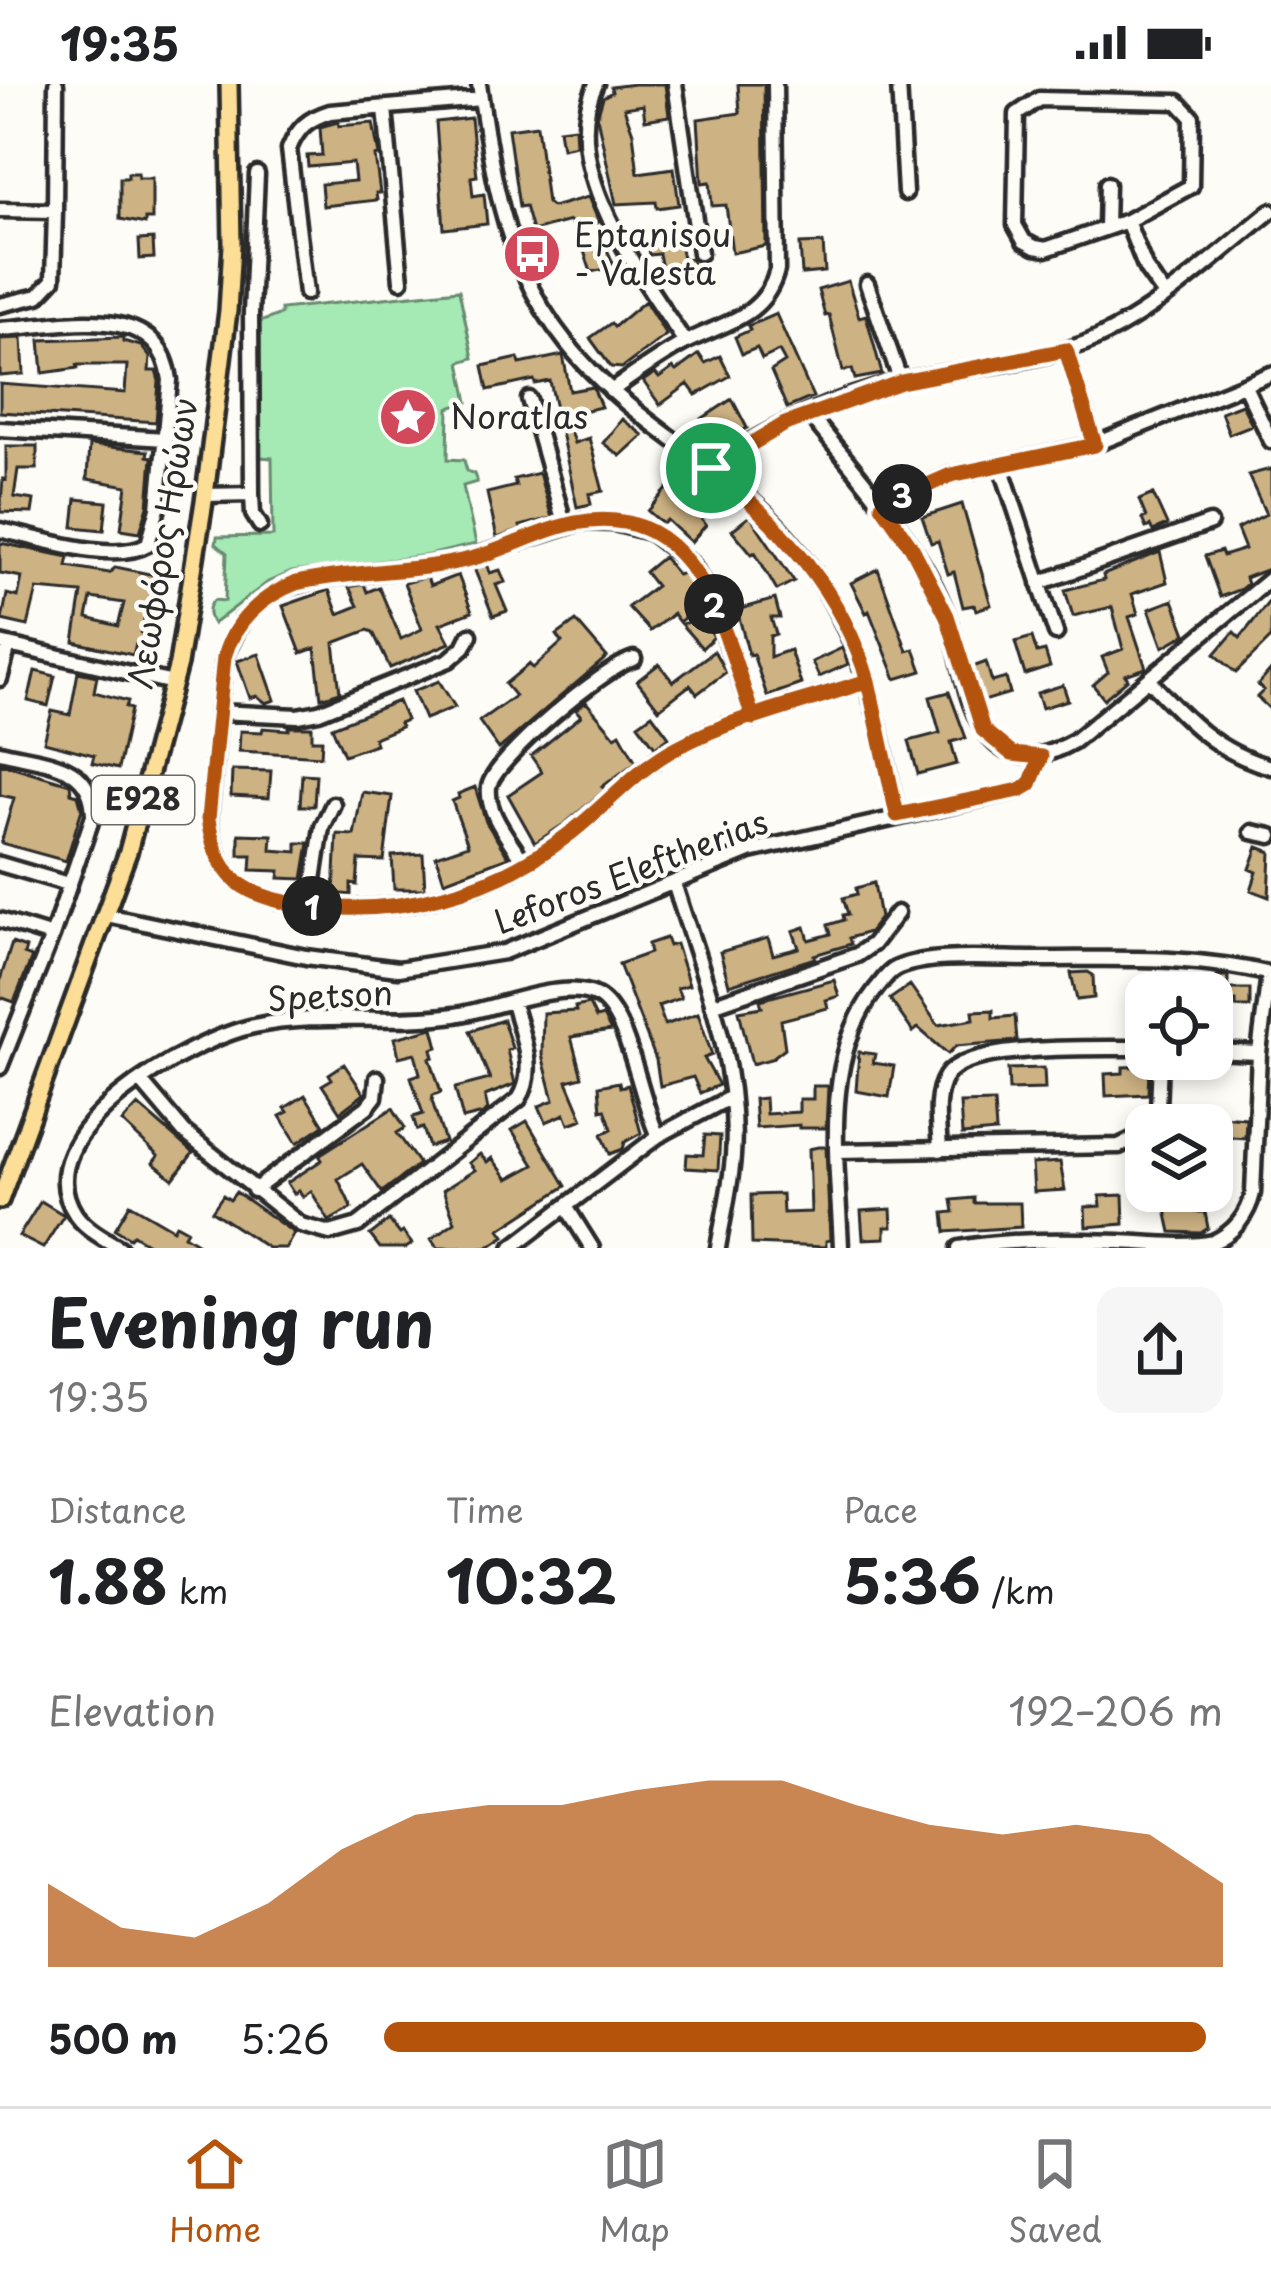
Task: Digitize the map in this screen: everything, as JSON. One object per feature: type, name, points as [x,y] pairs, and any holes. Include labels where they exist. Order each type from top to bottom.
[{"type":"main road","name":"Λεωφόρος Ηρώων","points":[[0,1200],[128,852],[173,683],[205,495],[228,311],[232,245],[229,84]]},
{"type":"street","points":[[0,304],[38,296],[53,280],[56,84]]},
{"type":"street","points":[[596,84],[586,128],[599,193],[619,237],[685,343]]},
{"type":"street","points":[[675,84],[700,253]]},
{"type":"street","points":[[611,391],[685,343],[752,311],[773,283],[778,244],[775,84]]},
{"type":"street","points":[[899,84],[905,193]]},
{"type":"street","points":[[306,293],[289,148],[297,130],[310,118],[330,112],[480,92],[495,196],[519,264],[551,324],[611,391],[757,506],[793,543],[843,620],[868,681],[897,815]]},
{"type":"street","points":[[1039,98],[1178,102],[1192,117],[1191,186],[1106,228],[1046,249],[1024,241],[1015,225],[1017,114],[1024,106],[1039,98]]},
{"type":"street","points":[[385,108],[401,280]]},
{"type":"street","points":[[257,174],[251,314],[252,494],[253,514],[260,525]]},
{"type":"street","points":[[1106,228],[1107,184]]},
{"type":"street","points":[[0,210],[56,212]]},
{"type":"street","points":[[711,468],[808,414],[901,382],[1066,350],[1107,333],[1271,211]]},
{"type":"street","points":[[1126,221],[1146,269],[1164,294]]},
{"type":"street","points":[[867,284],[901,382]]},
{"type":"street","points":[[228,311],[251,314]]},
{"type":"street","points":[[0,329],[107,322],[131,325],[145,332],[162,352],[170,371],[155,528],[148,544],[112,553],[0,530]]},
{"type":"street","points":[[1066,350],[1101,443]]},
{"type":"street","points":[[882,505],[951,475],[1101,443],[1271,374]]},
{"type":"street","points":[[1245,386],[1271,441]]},
{"type":"street","points":[[529,399],[565,526]]},
{"type":"street","points":[[808,414],[882,505],[934,587],[983,730],[1012,754],[1041,757],[1074,741],[1271,578]]},
{"type":"street","points":[[0,428],[166,439]]},
{"type":"street","points":[[1001,466],[1056,633]]},
{"type":"street","points":[[205,495],[252,494]]},
{"type":"street","points":[[753,718],[714,602],[693,565],[668,542],[635,527],[594,521],[565,526],[451,564],[317,578],[280,589],[253,610],[228,644],[208,819],[216,854],[238,884],[254,895],[310,906],[377,908],[425,901],[462,891],[524,862],[572,832],[664,755],[713,731],[868,681]]},
{"type":"street","points":[[1035,572],[1210,524]]},
{"type":"street","points":[[218,712],[298,716],[319,712],[449,659],[470,635]]},
{"type":"street","points":[[0,680],[4,644],[173,683]]},
{"type":"street","points":[[524,862],[496,819],[489,782],[503,762],[599,676],[634,659]]},
{"type":"street","points":[[1149,680],[1205,738],[1245,760],[1271,767]]},
{"type":"street","points":[[0,752],[70,770],[90,789],[93,816],[52,936],[5,1040],[0,1067]]},
{"type":"street","name":"Leforos Eleftherias","points":[[106,915],[306,956],[398,969],[504,952],[750,851],[1020,790],[1030,784],[1041,757]]},
{"type":"street","points":[[310,906],[322,826],[333,804]]},
{"type":"street","points":[[1252,832],[1271,836]]},
{"type":"street","points":[[0,864],[68,884]]},
{"type":"street","points":[[674,883],[712,1005],[731,1096],[733,1158],[719,1248]]},
{"type":"street","points":[[712,1005],[857,955],[873,944],[896,913]]},
{"type":"street","points":[[0,920],[52,936]]},
{"type":"street","points":[[841,1248],[838,1085],[864,1005],[898,968],[942,961],[1179,959],[1223,962],[1270,974],[1259,1053],[1253,1193],[1250,1206],[1232,1231],[1213,1242],[1190,1246],[958,1248]]},
{"type":"street","name":"Spetson","points":[[120,1248],[74,1212],[65,1177],[73,1150],[104,1108],[140,1080],[208,1042],[259,1025],[423,1019],[572,989],[601,998],[610,1006],[658,1136]]},
{"type":"street","points":[[140,1080],[184,1132],[254,1190],[316,1232],[344,1231],[358,1226],[524,1091],[526,1054],[513,1004]]},
{"type":"street","points":[[940,1150],[941,1087],[957,1064],[1008,1053],[1125,1049]]},
{"type":"street","points":[[1233,1052],[1259,1053]]},
{"type":"street","points":[[254,1190],[367,1107],[375,1097],[376,1078]]},
{"type":"street","points":[[511,1248],[658,1136],[731,1096]]},
{"type":"street","points":[[838,1151],[1125,1143]]},
{"type":"street","points":[[567,1208],[592,1248]]},
{"type":"green space","points":[[459,290],[473,358],[460,362],[468,402],[449,408],[448,459],[464,460],[477,482],[463,486],[476,544],[429,555],[292,572],[268,582],[213,624],[210,606],[214,600],[225,601],[227,553],[216,544],[217,537],[273,536],[272,458],[260,457],[260,322],[281,314],[281,309]]},
{"type":"building","points":[[665,84],[669,116],[645,120],[643,105],[624,108],[638,173],[674,168],[679,205],[616,204],[597,117],[611,87]]},
{"type":"building","points":[[738,84],[764,84],[766,246],[732,253],[726,205],[712,206],[710,182],[702,183],[698,119],[740,113]]},
{"type":"building","points":[[471,118],[477,176],[471,177],[473,196],[484,194],[487,224],[444,229],[436,122]]},
{"type":"building","points":[[338,122],[339,126],[373,123],[379,155],[375,156],[377,200],[323,206],[321,184],[355,181],[353,163],[308,167],[307,156],[322,155],[320,127]]},
{"type":"building","points":[[537,125],[547,203],[552,207],[588,197],[599,222],[575,232],[570,221],[532,231],[525,206],[519,207],[508,129]]},
{"type":"building","points":[[575,127],[576,145],[562,148],[559,129]]},
{"type":"building","points":[[128,173],[152,178],[152,219],[145,219],[145,224],[120,219],[120,178],[128,178]]},
{"type":"building","points":[[678,230],[683,260],[691,258],[696,273],[664,278],[659,254],[649,255],[646,237]]},
{"type":"building","points":[[153,239],[154,258],[140,259],[139,240]]},
{"type":"building","points":[[604,243],[615,267],[591,272],[584,251]]},
{"type":"building","points":[[823,243],[825,272],[802,274],[800,244]]},
{"type":"building","points":[[848,281],[859,317],[866,315],[882,374],[855,379],[852,369],[843,371],[818,290]]},
{"type":"building","points":[[645,301],[666,335],[622,368],[611,367],[590,338],[611,323],[614,327]]},
{"type":"building","points":[[776,314],[813,397],[787,408],[771,371],[785,362],[779,351],[762,359],[757,348],[742,354],[735,337]]},
{"type":"building","points":[[123,337],[141,346],[150,357],[149,371],[156,371],[156,422],[0,412],[0,384],[125,393],[127,365],[77,365],[43,373],[40,340]]},
{"type":"building","points":[[22,338],[24,374],[0,376],[0,339]]},
{"type":"building","points":[[699,354],[705,363],[720,356],[730,376],[696,395],[688,384],[660,405],[643,381],[655,373],[659,378],[673,368],[676,371]]},
{"type":"building","points":[[563,355],[570,391],[593,387],[601,407],[567,420],[574,443],[589,438],[603,491],[589,494],[591,504],[577,507],[550,381],[488,390],[483,366]]},
{"type":"building","points":[[732,399],[747,428],[716,445],[707,441],[698,426],[700,420]]},
{"type":"building","points":[[1242,404],[1252,425],[1229,434],[1221,412]]},
{"type":"building","points":[[622,419],[643,435],[620,456],[603,443]]},
{"type":"building","points":[[89,445],[148,451],[147,456],[152,457],[148,506],[140,532],[121,529],[127,486],[87,479]]},
{"type":"building","points":[[6,446],[37,446],[37,469],[18,469],[14,497],[34,500],[32,513],[0,512]]},
{"type":"building","points":[[1271,469],[1271,568],[1245,578],[1247,584],[1241,589],[1220,597],[1205,556],[1245,549],[1237,529],[1266,514],[1248,475]]},
{"type":"building","points":[[539,473],[552,518],[497,538],[487,493],[516,486],[514,479]]},
{"type":"building","points":[[674,481],[705,517],[706,525],[691,542],[667,520],[663,524],[648,511]]},
{"type":"building","points":[[1153,494],[1167,525],[1153,531],[1146,528],[1139,500]]},
{"type":"building","points":[[76,499],[107,502],[104,530],[73,527]]},
{"type":"building","points":[[962,504],[991,605],[976,610],[974,605],[963,607],[954,572],[948,574],[938,541],[931,543],[922,517]]},
{"type":"building","points":[[750,516],[794,581],[777,590],[755,552],[732,530]]},
{"type":"building","points":[[0,543],[69,557],[67,566],[109,573],[116,567],[164,577],[158,603],[148,603],[141,633],[148,635],[146,646],[136,644],[133,655],[74,642],[82,593],[37,589],[28,626],[2,620],[7,594],[18,597],[22,577],[0,573]],"holes":[[[91,598],[124,603],[118,626],[87,618]]]},
{"type":"building","points":[[1160,552],[1167,582],[1132,594],[1138,614],[1129,617],[1146,668],[1125,675],[1128,679],[1104,699],[1093,685],[1108,672],[1102,657],[1123,649],[1112,607],[1073,616],[1065,590],[1104,580],[1103,575]]},
{"type":"building","points":[[663,557],[678,575],[685,572],[702,604],[679,622],[673,614],[650,631],[628,607],[656,586],[645,572]]},
{"type":"building","points":[[487,563],[490,573],[500,570],[505,582],[496,585],[507,611],[493,616],[474,568]]},
{"type":"building","points":[[878,569],[907,651],[914,649],[922,671],[896,679],[869,611],[866,613],[851,583]]},
{"type":"building","points":[[458,575],[472,612],[440,624],[450,643],[390,668],[373,632],[334,643],[340,692],[321,698],[315,648],[301,653],[283,606],[329,590],[338,614],[358,606],[349,587],[364,584],[367,592],[379,587],[401,639],[422,629],[404,583],[427,577],[430,586]]},
{"type":"building","points":[[775,599],[780,618],[771,618],[776,634],[770,636],[770,657],[790,650],[801,684],[767,696],[737,610]]},
{"type":"building","points":[[1271,599],[1271,638],[1236,673],[1215,654],[1234,632],[1240,638]]},
{"type":"building","points":[[1173,600],[1186,634],[1163,647],[1149,609]]},
{"type":"building","points":[[704,618],[714,637],[702,648],[681,624]]},
{"type":"building","points":[[576,621],[607,657],[499,749],[479,721],[515,696],[505,684],[529,664],[533,668],[562,642],[557,635]]},
{"type":"building","points":[[1032,637],[1037,653],[1045,651],[1050,667],[1025,675],[1015,642]]},
{"type":"building","points":[[842,648],[848,664],[819,677],[812,662]]},
{"type":"building","points":[[714,651],[726,672],[697,694],[690,685],[659,709],[637,681],[659,664],[673,682]]},
{"type":"building","points":[[259,654],[275,700],[266,703],[257,696],[250,698],[237,661]]},
{"type":"building","points":[[986,662],[992,682],[1006,678],[1010,693],[984,701],[973,667]]},
{"type":"building","points":[[1271,670],[1271,710],[1257,697],[1264,690],[1258,685]]},
{"type":"building","points":[[35,671],[55,676],[48,706],[28,701]]},
{"type":"building","points":[[78,672],[97,676],[94,692],[128,701],[126,707],[131,709],[118,769],[92,763],[94,755],[44,742],[52,711],[70,715]]},
{"type":"building","points":[[439,681],[455,707],[425,719],[413,691]]},
{"type":"building","points":[[1063,685],[1068,700],[1042,708],[1037,693]]},
{"type":"building","points":[[949,692],[966,738],[951,742],[957,764],[918,774],[909,741],[940,733],[930,697]]},
{"type":"building","points":[[398,701],[406,720],[399,723],[401,727],[374,738],[376,744],[344,755],[332,727]]},
{"type":"building","points":[[586,702],[615,736],[620,733],[636,762],[567,822],[535,843],[508,795],[542,772],[531,756],[581,716],[576,710]]},
{"type":"building","points":[[652,714],[669,737],[655,747],[638,724]]},
{"type":"building","points":[[312,727],[312,740],[322,740],[321,756],[239,751],[240,731]]},
{"type":"building","points":[[0,763],[70,784],[71,793],[78,795],[82,809],[66,861],[1,843],[14,798],[0,795]]},
{"type":"building","points":[[232,770],[271,771],[269,798],[231,796]]},
{"type":"building","points":[[302,774],[316,775],[314,806],[300,806]]},
{"type":"building","points":[[475,787],[486,822],[508,857],[444,881],[436,856],[468,845],[452,801]]},
{"type":"building","points":[[362,792],[392,796],[384,861],[359,860],[357,885],[351,884],[351,895],[334,893],[337,834],[354,835]]},
{"type":"building","points":[[239,834],[272,835],[271,850],[297,852],[297,843],[309,843],[303,879],[279,878],[280,871],[251,870],[252,855],[239,855]]},
{"type":"building","points":[[1258,847],[1271,852],[1269,897],[1251,890],[1257,872],[1250,869]]},
{"type":"building","points":[[423,854],[425,889],[394,889],[392,856]]},
{"type":"building","points":[[874,883],[880,918],[869,932],[815,958],[729,985],[720,952],[768,938],[773,955],[799,948],[793,931],[805,927],[809,940],[831,934],[828,925],[848,914],[843,898]]},
{"type":"building","points":[[666,938],[669,946],[676,944],[689,985],[677,988],[681,998],[658,1006],[665,1025],[698,1013],[712,1055],[704,1058],[719,1085],[700,1093],[693,1077],[660,1086],[656,1060],[619,964],[650,953],[648,944]]},
{"type":"building","points":[[12,943],[26,948],[24,954],[32,957],[14,1002],[0,997],[0,980]]},
{"type":"building","points":[[1071,973],[1093,975],[1094,998],[1077,1000]]},
{"type":"building","points":[[834,980],[839,996],[826,1000],[828,1008],[781,1020],[785,1048],[771,1059],[752,1064],[739,1011],[762,1007],[760,1000]]},
{"type":"building","points":[[910,985],[938,1025],[974,1019],[973,1011],[993,1010],[993,1018],[1015,1016],[1017,1041],[956,1046],[948,1054],[918,1028],[913,1032],[890,999]]},
{"type":"building","points":[[1233,989],[1250,989],[1250,1007],[1236,1007]]},
{"type":"building","points":[[589,1004],[611,1031],[571,1037],[582,1077],[567,1081],[583,1119],[569,1124],[565,1114],[546,1122],[539,1106],[554,1100],[542,1055],[543,1013],[576,1011],[575,1007]]},
{"type":"building","points":[[503,1020],[512,1048],[507,1050],[515,1084],[485,1096],[488,1110],[483,1114],[463,1119],[455,1088],[490,1079],[470,1031]]},
{"type":"building","points":[[433,1028],[438,1047],[432,1049],[434,1057],[430,1058],[441,1092],[432,1101],[445,1142],[429,1147],[423,1128],[417,1130],[413,1117],[423,1114],[411,1077],[420,1074],[415,1053],[399,1057],[395,1038]]},
{"type":"building","points":[[859,1052],[875,1054],[873,1063],[894,1066],[889,1097],[856,1091]]},
{"type":"building","points":[[344,1064],[364,1094],[340,1112],[322,1085]]},
{"type":"building","points":[[1123,1067],[1125,1080],[1148,1080],[1148,1094],[1106,1096],[1105,1074],[1123,1073]]},
{"type":"building","points":[[1044,1068],[1045,1089],[1009,1090],[1008,1069]]},
{"type":"building","points":[[619,1082],[620,1087],[628,1085],[641,1133],[610,1154],[602,1134],[612,1129],[605,1109],[601,1110],[599,1086]]},
{"type":"building","points":[[813,1086],[828,1086],[826,1128],[756,1128],[754,1099],[765,1098],[766,1114],[799,1112],[799,1099],[813,1099]]},
{"type":"building","points":[[305,1095],[324,1125],[297,1143],[280,1116]]},
{"type":"building","points":[[994,1102],[996,1132],[962,1135],[960,1103]]},
{"type":"building","points":[[138,1105],[193,1153],[173,1179],[153,1163],[158,1156],[122,1122]]},
{"type":"building","points":[[393,1108],[405,1128],[397,1133],[419,1164],[382,1192],[362,1164],[338,1179],[352,1208],[329,1221],[311,1191],[303,1197],[299,1190],[294,1194],[287,1183],[322,1160],[319,1155]]},
{"type":"building","points":[[1233,1117],[1246,1118],[1245,1138],[1233,1137]]},
{"type":"building","points":[[527,1121],[566,1186],[500,1229],[505,1236],[487,1248],[438,1248],[431,1239],[455,1222],[443,1190],[475,1170],[469,1163],[480,1154],[487,1162],[492,1158],[508,1179],[534,1165],[512,1130]]},
{"type":"building","points":[[705,1135],[720,1136],[718,1170],[686,1168],[687,1154],[703,1155]]},
{"type":"building","points":[[826,1147],[830,1240],[826,1247],[752,1244],[751,1195],[782,1194],[783,1213],[811,1212],[809,1149]]},
{"type":"building","points":[[1060,1162],[1065,1190],[1034,1192],[1032,1164]]},
{"type":"building","points":[[236,1192],[294,1233],[286,1248],[268,1248],[212,1211],[223,1195],[230,1200]]},
{"type":"building","points":[[1123,1195],[1124,1224],[1086,1227],[1085,1207],[1101,1206],[1100,1196]]},
{"type":"building","points":[[974,1198],[974,1203],[1020,1203],[1021,1227],[946,1232],[944,1213],[954,1212],[952,1200]]},
{"type":"building","points":[[41,1201],[64,1215],[43,1248],[19,1236]]},
{"type":"building","points":[[130,1204],[173,1229],[176,1224],[187,1230],[184,1235],[205,1248],[155,1248],[133,1235],[130,1238],[115,1229]]},
{"type":"building","points":[[891,1209],[892,1227],[885,1227],[885,1238],[863,1239],[861,1211]]},
{"type":"building","points":[[1166,1212],[1205,1212],[1208,1228],[1201,1233],[1171,1232]]},
{"type":"building","points":[[389,1220],[412,1244],[380,1248],[370,1235]]},
{"type":"place","name":"Eptanisou - Valesta","points":[[532,254]]},
{"type":"place","name":"Noratlas","points":[[408,417]]},
{"type":"route","points":[[711,468],[785,424],[901,382],[1066,350],[1095,445],[951,475],[882,505],[934,587],[983,730],[1012,754],[1041,757],[1030,784],[897,815],[868,681],[753,718],[714,602],[693,565],[650,532],[614,523],[581,522],[451,564],[317,578],[265,598],[234,633],[224,657],[208,819],[224,868],[238,884],[271,901],[364,909],[444,897],[547,850],[679,746],[868,681],[843,620],[793,543],[711,468]]}]
